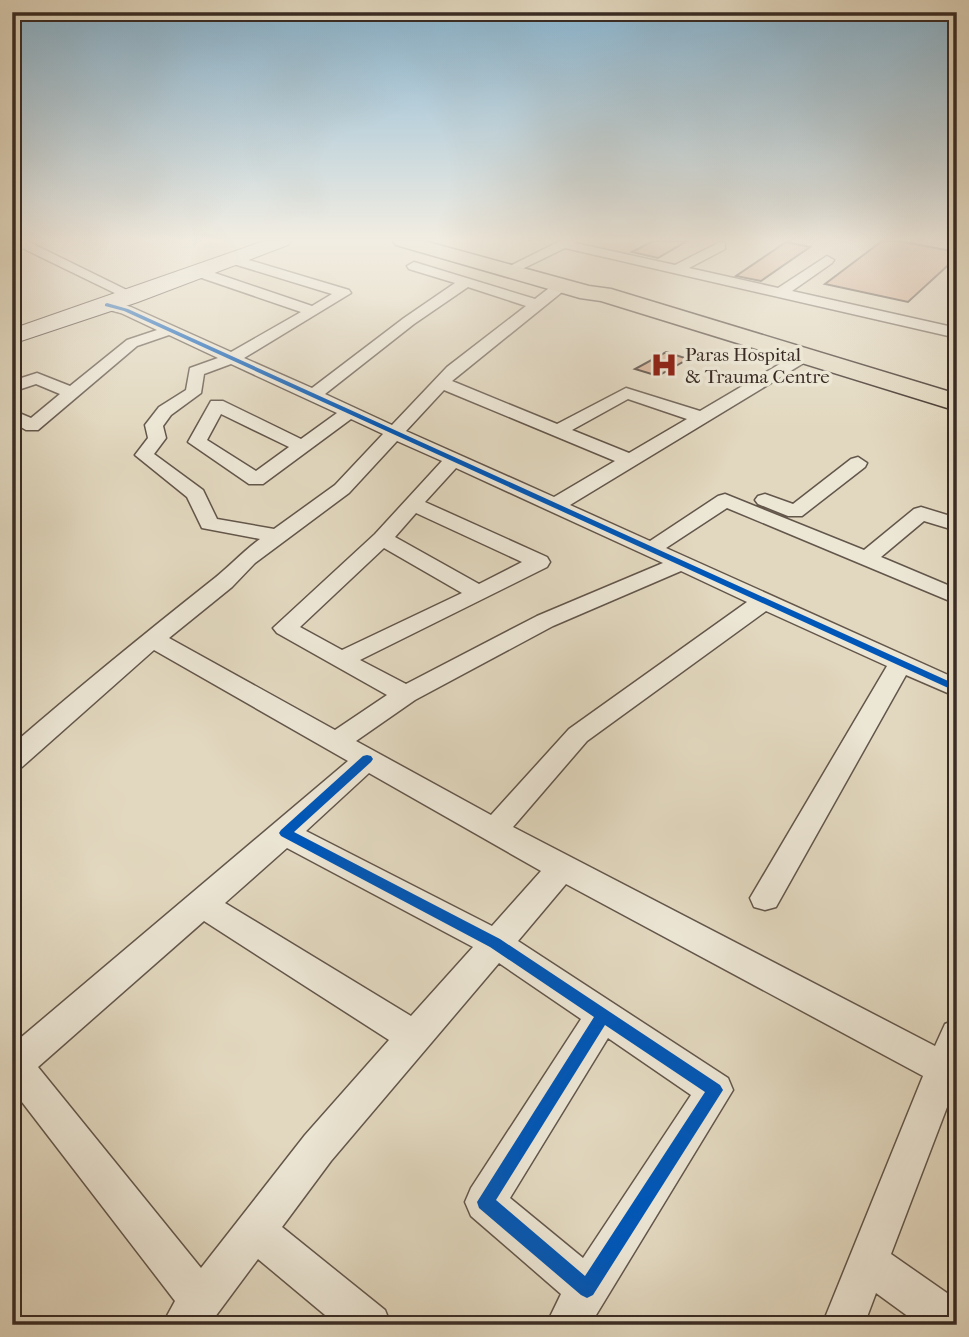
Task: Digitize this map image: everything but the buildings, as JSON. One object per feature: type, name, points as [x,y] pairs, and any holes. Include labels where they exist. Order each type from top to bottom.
[{"type":"highway","points":[[612,303],[957,403]]},
{"type":"highway","points":[[801,358],[957,411]]},
{"type":"street","points":[[12,337],[111,303]]},
{"type":"street","points":[[291,303],[313,311]]},
{"type":"street","points":[[279,536],[209,524],[195,494],[144,455],[157,438],[155,425],[165,411],[193,395],[198,384],[196,371],[232,358],[326,303]]},
{"type":"street","points":[[314,395],[435,303]]},
{"type":"street","points":[[827,303],[957,333]]},
{"type":"street","points":[[12,760],[152,639],[224,582],[247,558],[342,489],[453,370],[535,304]]},
{"type":"street","points":[[107,305],[126,310],[350,411],[957,689]]},
{"type":"street","points":[[12,415],[32,426],[132,343],[170,330]]},
{"type":"street","points":[[555,505],[801,358]]},
{"type":"street","points":[[12,387],[37,378],[71,393]]},
{"type":"street","points":[[442,383],[629,460]]},
{"type":"street","points":[[558,431],[626,393],[700,417]]},
{"type":"street","points":[[302,446],[217,405],[197,442],[256,480],[350,411]]},
{"type":"street","points":[[406,694],[285,628],[382,538],[454,459]]},
{"type":"street","points":[[741,507],[754,496],[795,512],[858,463]]},
{"type":"street","points":[[651,549],[725,500],[957,597]]},
{"type":"street","points":[[341,660],[539,562],[414,504]]},
{"type":"street","points":[[866,559],[921,513],[957,525]]},
{"type":"street","points":[[382,538],[479,593]]},
{"type":"street","points":[[336,742],[406,694],[545,621],[682,563]]},
{"type":"street","points":[[494,830],[578,734],[764,601]]},
{"type":"street","points":[[152,639],[562,867],[950,1052],[842,1325]]},
{"type":"street","points":[[765,898],[901,663]]},
{"type":"street","points":[[368,759],[14,1066],[192,1313],[318,1148],[562,867]]},
{"type":"street","points":[[285,832],[495,943],[715,1090],[587,1289],[568,1325]]},
{"type":"street","points":[[202,904],[414,1037]]},
{"type":"street","points":[[587,1289],[485,1202],[603,1015]]},
{"type":"street","points":[[255,1231],[370,1325]]},
{"type":"street","points":[[867,1262],[957,1325]]},
{"type":"cycle path","points":[[107,305],[126,310],[957,689]]},
{"type":"cycle path","points":[[367,759],[285,833],[495,943],[715,1090],[587,1289],[485,1202],[603,1015]]},
{"type":"place","name":"Paras Hospital & Trauma Centre","points":[[664,365]]}]
